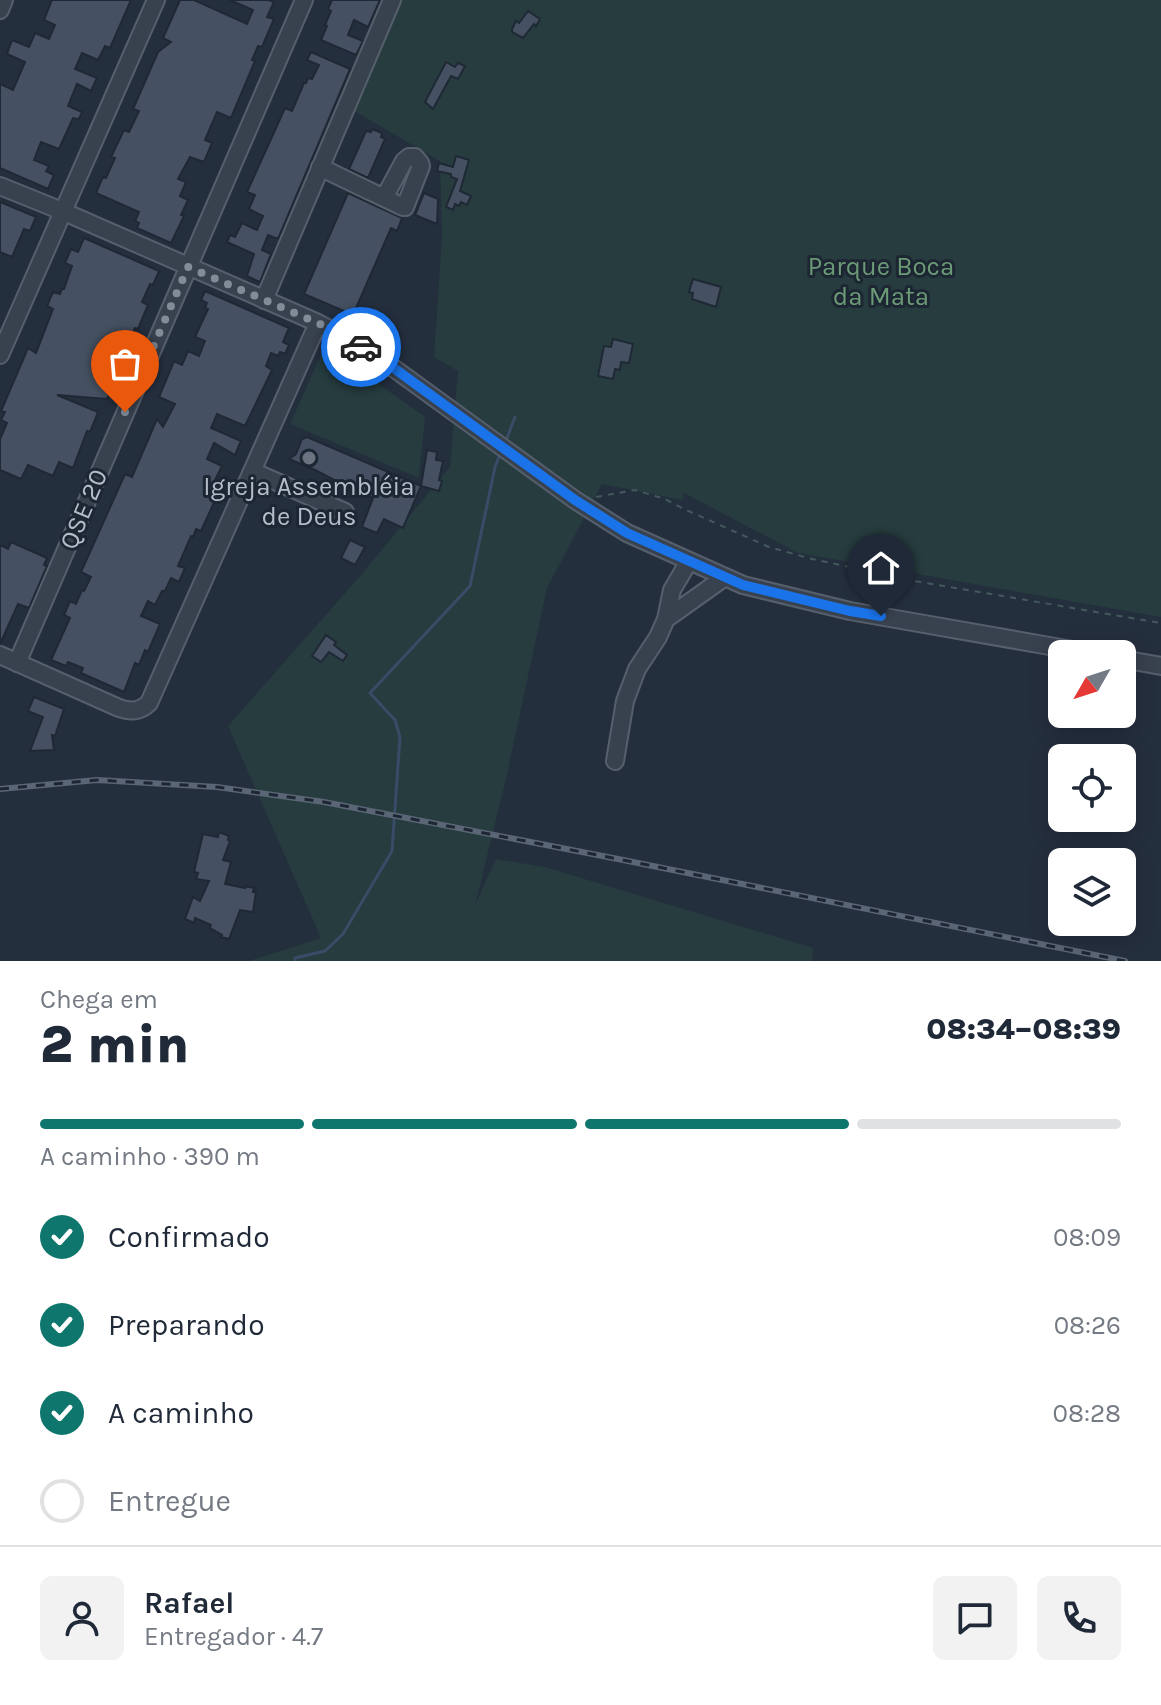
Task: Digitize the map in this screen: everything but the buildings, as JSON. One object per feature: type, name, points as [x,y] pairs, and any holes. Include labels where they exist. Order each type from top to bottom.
[{"type":"street","points":[[0,10],[4,0]]},
{"type":"street","points":[[0,355],[156,0]]},
{"type":"street","name":"QSE 20","points":[[17,663],[304,0]]},
{"type":"street","points":[[264,300],[392,0]]},
{"type":"street","points":[[320,167],[384,198]]},
{"type":"street","points":[[0,186],[318,323],[370,351],[575,500],[627,533],[743,585],[850,611],[1048,646]]},
{"type":"street","points":[[0,655],[119,708],[132,711],[149,703],[318,323]]},
{"type":"street","points":[[252,471],[345,512]]},
{"type":"street","points":[[615,761],[625,701],[637,669],[666,619],[672,590],[689,561]]},
{"type":"street","points":[[666,619],[725,577]]},
{"type":"street","points":[[1136,662],[1161,666]]},
{"type":"path","points":[[575,500],[635,490],[665,499],[769,547],[808,558],[914,581],[1161,623]]},
{"type":"green space","name":"Parque Boca da Mata","points":[[391,0],[1161,0],[1161,617],[798,553],[684,493],[683,500],[602,484],[547,588],[475,905],[496,859],[545,867],[813,948],[812,961],[249,961],[321,938],[228,726],[361,575],[450,467],[458,371],[434,357],[442,236],[440,161],[344,105]]},
{"type":"green space","points":[[325,346],[425,417],[419,478],[290,424]]},
{"type":"waterway","points":[[505,443],[515,417]]},
{"type":"waterway","points":[[295,961],[295,958],[325,951],[343,934],[392,851],[400,737],[395,720],[370,693],[470,586],[500,454]]},
{"type":"railway","points":[[0,789],[97,780],[217,787],[324,802],[1125,961]]},
{"type":"way so far","points":[[125,412],[188,267],[318,323],[361,347]]},
{"type":"place","name":"Igreja Assembléia de Deus","points":[[309,458]]},
{"type":"route","points":[[361,347],[575,500],[627,533],[743,585],[881,616]]}]
